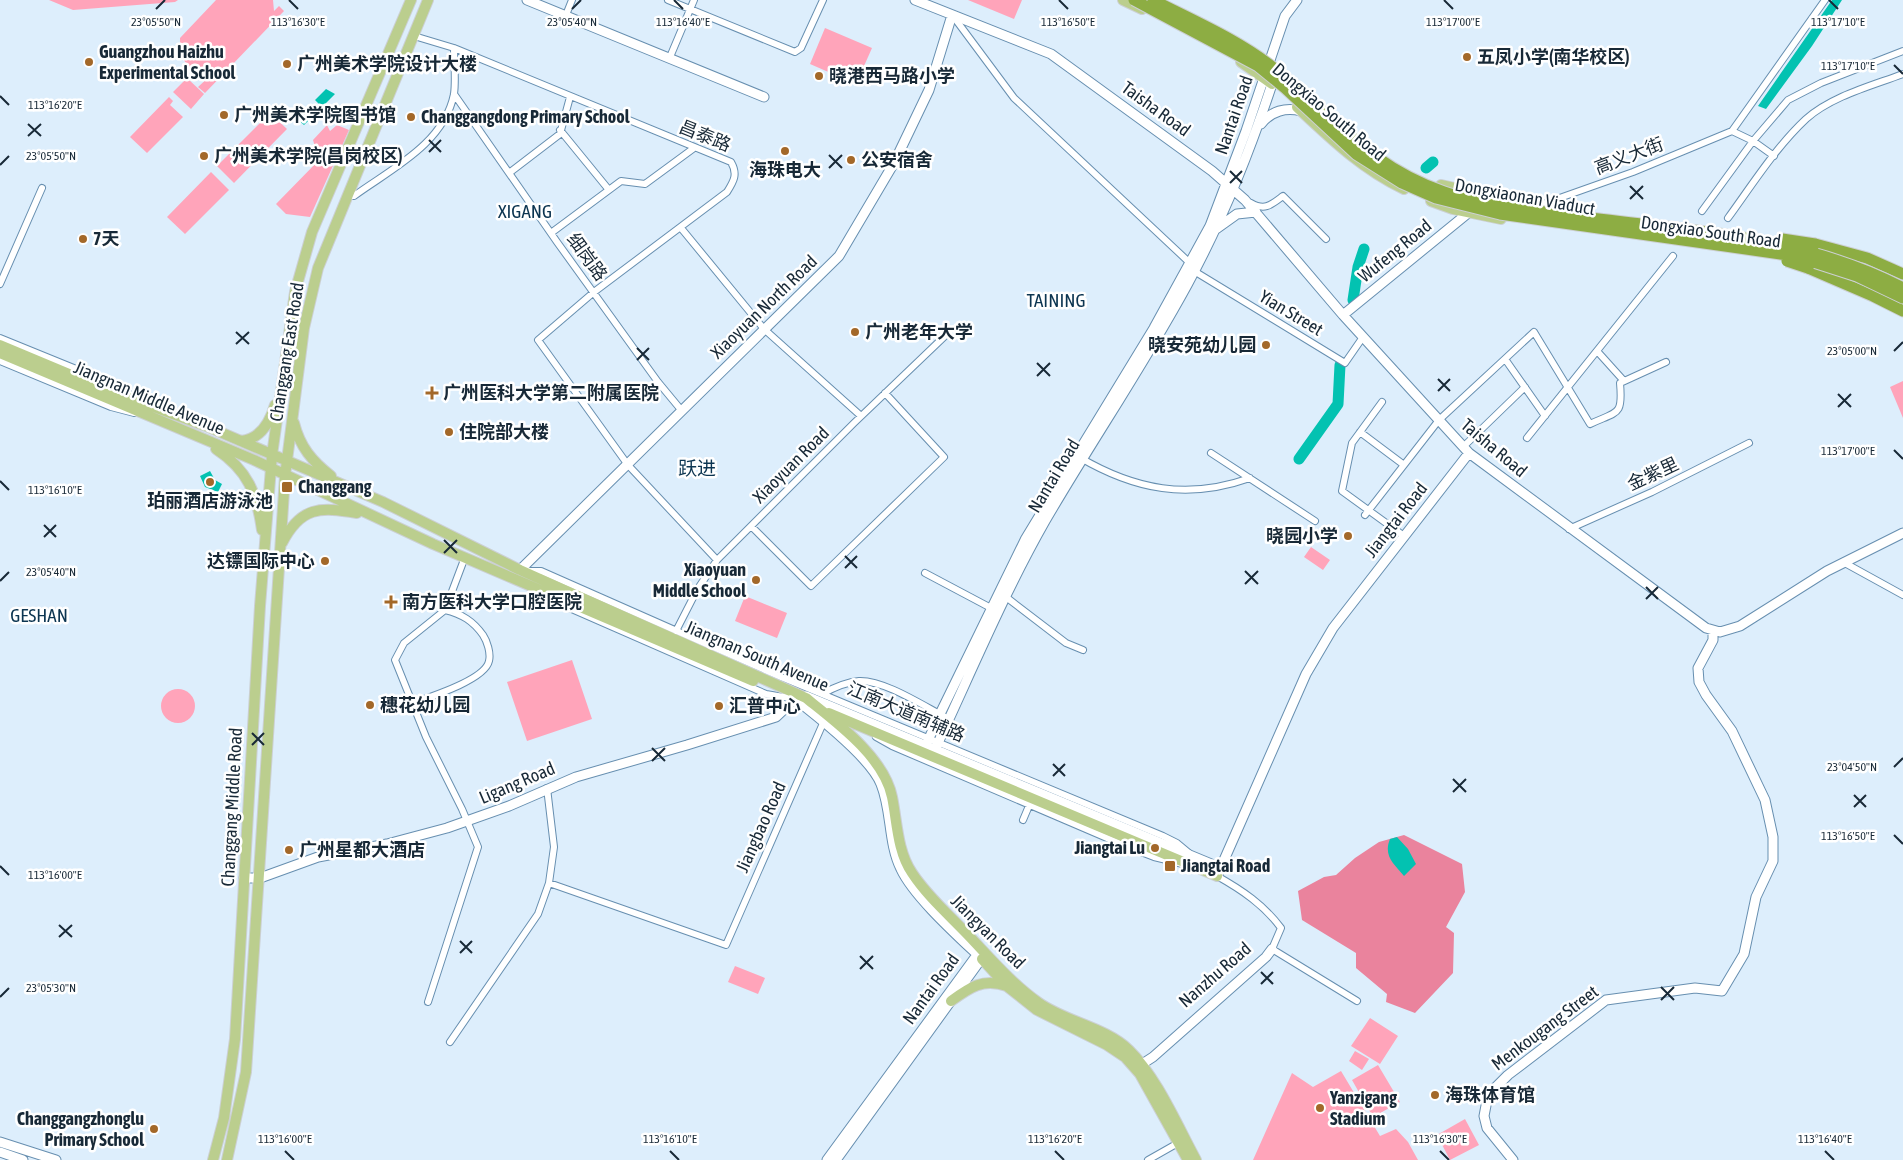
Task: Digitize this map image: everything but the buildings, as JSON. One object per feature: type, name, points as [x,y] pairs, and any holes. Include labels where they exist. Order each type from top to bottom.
[{"type":"highway","name":"Dongxiaonan Viaduct","points":[[1134,0],[1226,47],[1258,66],[1285,88],[1356,154],[1386,174],[1418,191],[1453,204],[1500,214],[1697,241],[1808,259],[1857,276],[1903,298]]},
{"type":"highway","name":"Dongxiaonan Viaduct","points":[[1153,0],[1236,42],[1262,58],[1288,79],[1350,138],[1401,174],[1441,191],[1466,199],[1787,246],[1851,264],[1903,288]]},
{"type":"highway","points":[[1571,215],[1803,241],[1860,256],[1903,274]]},
{"type":"highway","points":[[1697,241],[1791,262],[1863,291],[1903,311]]},
{"type":"main road","name":"Changgang East Road","points":[[272,455],[295,292],[304,254],[411,0]]},
{"type":"main road","name":"Changgang East Road","points":[[287,461],[300,348],[309,300],[318,268],[428,0]]},
{"type":"main road","name":"Dongxiao South Road","points":[[1123,0],[1228,54],[1272,84],[1342,149],[1378,175],[1423,198],[1468,213],[1575,230],[1774,256],[1839,274],[1903,304]]},
{"type":"main road","name":"Dongxiao South Road","points":[[1163,0],[1238,38],[1272,60],[1368,146],[1407,171],[1448,188],[1537,206],[1799,245],[1862,263],[1903,283]]},
{"type":"main road","name":"Jiangnan Middle Avenue","points":[[0,345],[287,461]]},
{"type":"main road","name":"Jiangnan Middle Avenue","points":[[0,353],[194,435],[285,476]]},
{"type":"main road","points":[[241,441],[254,438],[266,426],[283,382]]},
{"type":"main road","points":[[293,418],[296,433],[307,454],[341,484]]},
{"type":"main road","points":[[194,435],[232,459],[242,471],[258,506],[264,552]]},
{"type":"main road","name":"Changgang Middle Road","points":[[213,1160],[224,1118],[232,1065],[264,552],[272,455]]},
{"type":"main road","name":"Changgang Middle Road","points":[[227,1160],[246,1072],[287,461]]},
{"type":"main road","name":"Jiangnan South Avenue","points":[[287,461],[341,484],[518,574],[714,660],[799,693]]},
{"type":"main road","name":"Jiangnan South Avenue","points":[[285,476],[370,516],[465,557],[518,574]]},
{"type":"main road","points":[[280,547],[296,521],[315,510],[339,510],[370,516]]},
{"type":"main road","name":"Jiangyan Road","points":[[799,693],[820,709],[860,746],[873,760],[886,780],[899,840],[910,870],[928,893],[1008,987],[1049,1018],[1118,1051],[1140,1065],[1188,1160]]},
{"type":"main road","name":"Jiangnan South Avenue","points":[[820,709],[871,730],[931,745],[1015,782],[1031,801],[1147,842],[1219,872]]},
{"type":"main road","points":[[860,746],[862,736],[871,730]]},
{"type":"main road","points":[[242,912],[248,905],[254,907],[258,913]]},
{"type":"main road","name":"Jiangyan Road","points":[[981,955],[1039,1003],[1120,1043],[1140,1065],[1196,1160]]},
{"type":"main road","points":[[951,1001],[968,989],[983,982],[997,983],[1008,987]]},
{"type":"street","points":[[526,0],[670,57],[764,97]]},
{"type":"street","points":[[566,15],[572,0]]},
{"type":"street","points":[[668,0],[795,52],[801,48],[823,0]]},
{"type":"street","points":[[670,57],[694,0]]},
{"type":"street","name":"Taisha Road","points":[[915,0],[1055,57],[1231,185],[1343,315],[1466,450],[1696,622],[1713,631]]},
{"type":"street","points":[[1272,60],[1285,16],[1297,0]]},
{"type":"street","points":[[1774,156],[1753,141],[1732,131],[1825,0]]},
{"type":"street","points":[[952,15],[1014,98],[1192,268]]},
{"type":"street","name":"Xiaoyuan North Road","points":[[518,574],[839,256],[894,163],[929,90],[952,15]]},
{"type":"street","name":"昌泰路","points":[[414,36],[454,48],[731,162],[735,170],[734,182],[727,192],[682,228],[594,292],[538,340],[628,464]]},
{"type":"street","points":[[347,196],[354,196],[431,141],[443,124],[454,94],[454,48]]},
{"type":"street","points":[[1702,211],[1753,141],[1788,100],[1820,83],[1903,51]]},
{"type":"street","name":"Nantai Road","points":[[931,745],[949,719],[1006,597],[1080,457],[1214,231],[1231,185],[1263,78],[1272,60]]},
{"type":"street","name":"Nantai Road","points":[[1192,268],[1257,128],[1272,84],[1272,60]]},
{"type":"street","points":[[1728,218],[1774,156],[1807,119],[1833,102],[1903,74]]},
{"type":"street","name":"细岗路","points":[[454,94],[551,233],[682,410]]},
{"type":"street","points":[[509,173],[560,134],[570,97]]},
{"type":"street","points":[[1257,128],[1264,119],[1279,111],[1294,109],[1302,111]]},
{"type":"street","points":[[560,130],[609,190]]},
{"type":"street","name":"高义大街","points":[[1537,206],[1632,172],[1732,131]]},
{"type":"street","points":[[551,233],[622,181],[644,184],[694,148]]},
{"type":"street","points":[[0,284],[42,188]]},
{"type":"street","points":[[1448,188],[1458,195],[1468,213]]},
{"type":"street","points":[[1245,200],[1260,208],[1266,208],[1284,196],[1326,239]]},
{"type":"street","name":"Wufeng Road","points":[[1343,315],[1481,203],[1497,199]]},
{"type":"street","points":[[1214,231],[1237,214],[1256,212]]},
{"type":"street","points":[[682,228],[764,329],[860,416]]},
{"type":"street","points":[[1527,438],[1673,256]]},
{"type":"street","name":"Yian Street","points":[[1192,268],[1345,363],[1363,337]]},
{"type":"street","points":[[1367,513],[1439,420],[1534,332],[1590,424],[1619,410],[1622,405],[1620,383],[1666,362]]},
{"type":"street","name":"Xiaoyuan Road","points":[[676,631],[697,590],[718,560],[860,416],[947,334]]},
{"type":"street","points":[[0,338],[114,384],[145,403]]},
{"type":"street","points":[[1597,351],[1624,381]]},
{"type":"street","points":[[1505,359],[1545,416]]},
{"type":"street","points":[[0,361],[111,407],[149,416]]},
{"type":"street","points":[[1466,450],[1525,387]]},
{"type":"street","points":[[751,526],[811,586],[944,457],[885,393]]},
{"type":"street","points":[[1382,402],[1352,443],[1342,491],[1367,513],[1404,536]]},
{"type":"street","points":[[1360,432],[1404,465]]},
{"type":"street","name":"金紫里","points":[[1569,528],[1652,492],[1749,444]]},
{"type":"street","name":"Jiangtai Road","points":[[1219,872],[1306,674],[1333,628],[1404,536],[1466,450]]},
{"type":"street","points":[[1211,453],[1315,521]]},
{"type":"street","points":[[1080,457],[1108,472],[1147,487],[1180,490],[1222,488],[1250,478]]},
{"type":"street","name":"Nantai Road","points":[[931,745],[940,714],[1026,538],[1080,457]]},
{"type":"street","points":[[628,464],[718,560]]},
{"type":"street","points":[[1713,631],[1728,632],[1740,626],[1842,562],[1903,533]]},
{"type":"street","points":[[428,1002],[478,847],[426,737],[395,660],[404,643],[445,610],[465,557]]},
{"type":"street","points":[[1842,562],[1903,595]]},
{"type":"street","points":[[518,574],[541,571],[631,624],[714,660]]},
{"type":"street","points":[[925,573],[991,608]]},
{"type":"street","points":[[1006,597],[1066,643],[1083,650]]},
{"type":"street","points":[[412,702],[460,686],[485,668],[490,660],[487,641],[474,623],[459,614],[445,610]]},
{"type":"street","points":[[631,624],[676,631],[714,660]]},
{"type":"street","name":"Menkougang Street","points":[[1513,1160],[1491,1134],[1485,1122],[1486,1101],[1499,1082],[1606,1000],[1694,988],[1722,991],[1741,959],[1756,897],[1773,861],[1773,837],[1765,800],[1732,731],[1699,682],[1698,668],[1713,640],[1713,631]]},
{"type":"street","points":[[822,694],[841,685],[860,681],[887,688],[949,719]]},
{"type":"street","name":"Ligang Road","points":[[244,878],[260,878],[306,861],[402,841],[467,821],[546,788],[588,773],[767,720],[783,712],[799,693]]},
{"type":"street","name":"江南大道南辅路","points":[[799,693],[822,694],[1015,782]]},
{"type":"street","name":"Jiangyan Road","points":[[799,693],[863,761],[881,784],[894,848],[905,876],[917,893],[981,955]]},
{"type":"street","name":"Jiangnan South Avenue","points":[[799,693],[931,745]]},
{"type":"street","name":"Jiangbao Road","points":[[549,883],[726,945],[824,721]]},
{"type":"street","name":"江南大道南辅路","points":[[871,730],[877,737],[892,746],[1031,801]]},
{"type":"street","name":"Jiangnan South Avenue","points":[[1015,782],[1147,842]]},
{"type":"street","points":[[450,1042],[538,914],[549,883],[554,847],[546,788]]},
{"type":"street","points":[[1023,820],[1031,801]]},
{"type":"street","points":[[1147,842],[1177,843],[1192,861]]},
{"type":"street","points":[[1219,872],[1248,895],[1276,920],[1282,928],[1272,949],[1357,1001]]},
{"type":"street","name":"Nanzhu Road","points":[[1140,1065],[1266,957],[1272,949]]},
{"type":"street","name":"Nantai Road","points":[[836,1160],[951,1001],[981,955]]},
{"type":"street","name":"Nantai Road","points":[[827,1160],[981,955]]},
{"type":"street","points":[[0,1142],[56,1160]]},
{"type":"street","points":[[1148,1160],[1178,1143]]},
{"type":"street","points":[[0,1152],[23,1160]]},
{"type":"shaded area","points":[[49,0],[178,0],[175,2],[73,10]]},
{"type":"shaded area","points":[[216,0],[273,0],[274,11],[279,6],[284,11],[205,93],[198,87],[210,76],[190,67],[186,63],[181,53],[180,38]]},
{"type":"shaded area","points":[[968,0],[1022,0],[1014,19]]},
{"type":"shaded area","points":[[1832,0],[1842,0],[1812,46],[1766,109],[1758,106]]},
{"type":"shaded area","points":[[825,28],[872,48],[856,84],[810,64]]},
{"type":"shaded area","points":[[187,78],[204,94],[191,109],[173,92]]},
{"type":"shaded area","points":[[326,89],[335,94],[322,107],[315,100]]},
{"type":"shaded area","points":[[169,97],[173,101],[170,105],[183,117],[147,153],[130,137]]},
{"type":"shaded area","points":[[309,105],[317,112],[304,125],[296,118]]},
{"type":"shaded area","points":[[270,113],[287,129],[234,183],[217,166]]},
{"type":"shaded area","points":[[327,125],[330,131],[337,125],[349,130],[310,217],[286,214],[276,204],[319,160],[313,140]]},
{"type":"shaded area","points":[[211,172],[229,190],[185,234],[167,217]]},
{"type":"shaded area","points":[[1903,381],[1903,418],[1890,387]]},
{"type":"shaded area","name":"珀丽酒店游泳池","points":[[210,471],[215,480],[222,484],[218,492],[205,487],[200,476]]},
{"type":"shaded area","points":[[1311,547],[1330,560],[1323,570],[1304,557]]},
{"type":"shaded area","points":[[745,596],[787,613],[777,638],[735,621]]},
{"type":"shaded area","points":[[572,660],[592,719],[527,741],[507,682]]},
{"type":"shaded area","points":[[178,689],[185,690],[190,694],[194,699],[194,713],[190,718],[185,722],[178,723],[171,722],[166,718],[162,713],[161,706],[162,699],[166,694],[171,690]]},
{"type":"shaded area","points":[[1404,835],[1462,864],[1465,892],[1446,927],[1454,933],[1453,973],[1415,1013],[1386,1002],[1387,994],[1356,968],[1356,953],[1302,920],[1298,891],[1324,877],[1336,875],[1355,858],[1379,842]]},
{"type":"shaded area","points":[[1397,837],[1408,849],[1416,864],[1404,876],[1393,864],[1388,850],[1390,839]]},
{"type":"shaded area","points":[[735,966],[765,978],[758,994],[728,982]]},
{"type":"shaded area","points":[[1370,1018],[1398,1036],[1380,1064],[1351,1046]]},
{"type":"shaded area","points":[[1355,1051],[1369,1059],[1362,1070],[1349,1061]]},
{"type":"shaded area","points":[[1378,1065],[1400,1102],[1373,1117],[1352,1080]]},
{"type":"shaded area","name":"Yanzigang Stadium","points":[[1341,1071],[1380,1136],[1396,1129],[1408,1142],[1418,1160],[1253,1160],[1292,1073],[1313,1087]]},
{"type":"shaded area","points":[[1465,1119],[1479,1145],[1450,1160],[1437,1135]]},
{"type":"waterway","points":[[1426,168],[1433,162]]},
{"type":"waterway","points":[[1353,300],[1358,267],[1364,249]]},
{"type":"waterway","points":[[1299,459],[1338,404],[1340,365]]},
{"type":"place","name":"五凤小学(南华校区)","points":[[1467,57]]},
{"type":"place","name":"Guangzhou Haizhu Experimental School","points":[[89,62]]},
{"type":"place","name":"广州美术学院设计大楼","points":[[287,64]]},
{"type":"place","name":"晓港西马路小学","points":[[819,76]]},
{"type":"place","name":"广州美术学院图书馆","points":[[224,115]]},
{"type":"place","name":"Changgangdong Primary School","points":[[411,117]]},
{"type":"place","name":"海珠电大","points":[[785,151]]},
{"type":"place","name":"广州美术学院(昌岗校区)","points":[[204,156]]},
{"type":"place","name":"公安宿舍","points":[[851,160]]},
{"type":"place","name":"7天","points":[[83,239]]},
{"type":"place","name":"广州老年大学","points":[[855,332]]},
{"type":"place","name":"晓安苑幼儿园","points":[[1266,345]]},
{"type":"place","name":"广州医科大学第二附属医院","points":[[432,393]]},
{"type":"place","name":"住院部大楼","points":[[449,432]]},
{"type":"place","name":"珀丽酒店游泳池","points":[[210,482]]},
{"type":"place","name":"Changgang","points":[[287,487]]},
{"type":"place","name":"晓园小学","points":[[1348,536]]},
{"type":"place","name":"达镖国际中心","points":[[325,561]]},
{"type":"place","name":"Xiaoyuan Middle School","points":[[756,580]]},
{"type":"place","name":"南方医科大学口腔医院","points":[[391,602]]},
{"type":"place","name":"穗花幼儿园","points":[[370,705]]},
{"type":"place","name":"汇普中心","points":[[719,706]]},
{"type":"place","name":"Jiangtai Lu","points":[[1155,848]]},
{"type":"place","name":"广州星都大酒店","points":[[289,850]]},
{"type":"place","name":"Jiangtai Road","points":[[1170,866]]},
{"type":"place","name":"海珠体育馆","points":[[1435,1095]]},
{"type":"place","name":"Yanzigang Stadium","points":[[1320,1108]]},
{"type":"place","name":"Changgangzhonglu Primary School","points":[[154,1129]]},
{"type":"district","name":"XIGANG","points":[[525,211]]},
{"type":"district","name":"TAINING","points":[[1056,300]]},
{"type":"district","name":"跃进","points":[[697,468]]},
{"type":"district","name":"GESHAN","points":[[39,615]]}]
